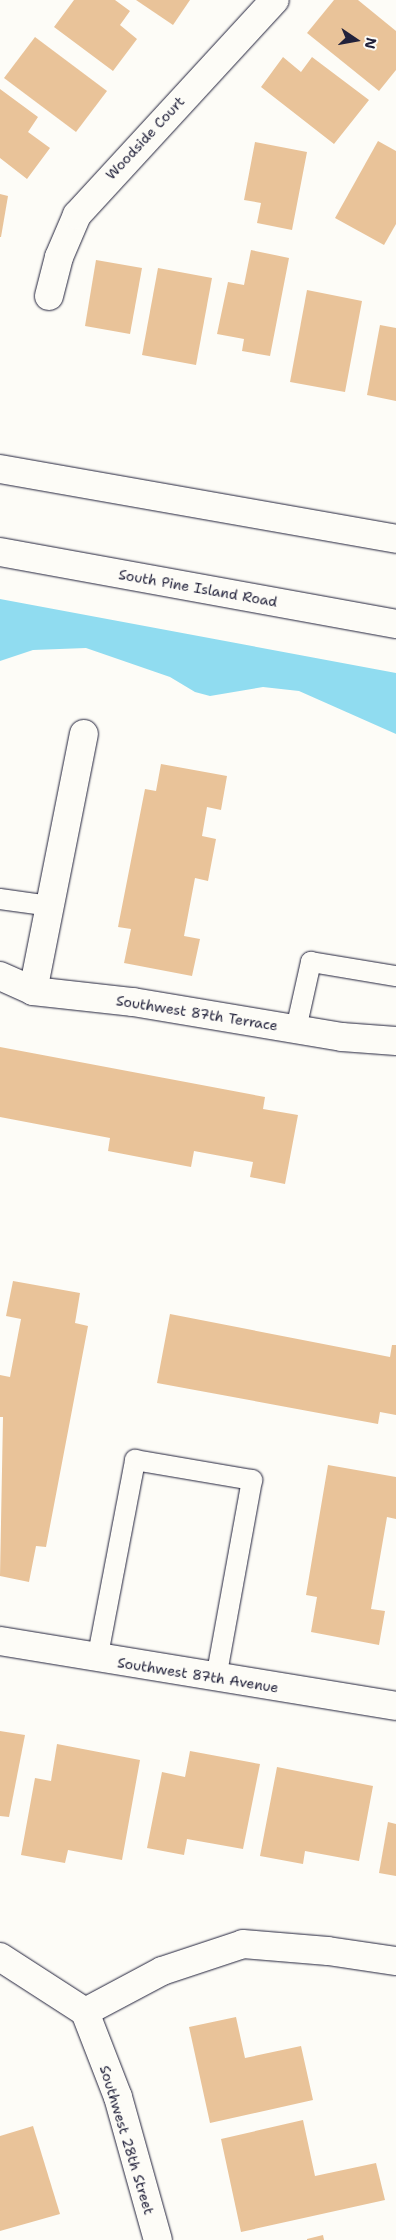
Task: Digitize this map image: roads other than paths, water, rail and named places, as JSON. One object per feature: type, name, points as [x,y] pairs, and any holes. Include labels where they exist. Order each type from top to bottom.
[{"type":"street","name":"Woodside Court","points":[[49,296],[59,257],[77,215],[275,0]]},
{"type":"street","points":[[0,469],[396,540]]},
{"type":"street","name":"South Pine Island Road","points":[[0,552],[396,624]]},
{"type":"street","points":[[33,991],[84,734]]},
{"type":"street","name":"Southwest 87th Terrace","points":[[0,976],[33,991],[133,1002],[296,1029],[396,1041]]},
{"type":"street","name":"Southwest 87th Avenue","points":[[0,1641],[98,1660],[396,1706]]},
{"type":"street","points":[[0,1957],[85,2012],[162,1971],[243,1944],[328,1951],[396,1961]]},
{"type":"street","name":"Southwest 28th Street","points":[[85,2012],[118,2097],[158,2240]]},
{"type":"lane","points":[[0,899],[50,906]]},
{"type":"lane","points":[[296,1029],[311,962],[396,976]]},
{"type":"lane","points":[[98,1660],[135,1460],[252,1480],[216,1678]]},
{"type":"water","points":[[0,599],[396,673],[396,734],[299,691],[263,687],[210,696],[195,692],[170,677],[86,648],[33,650],[0,661]]}]
